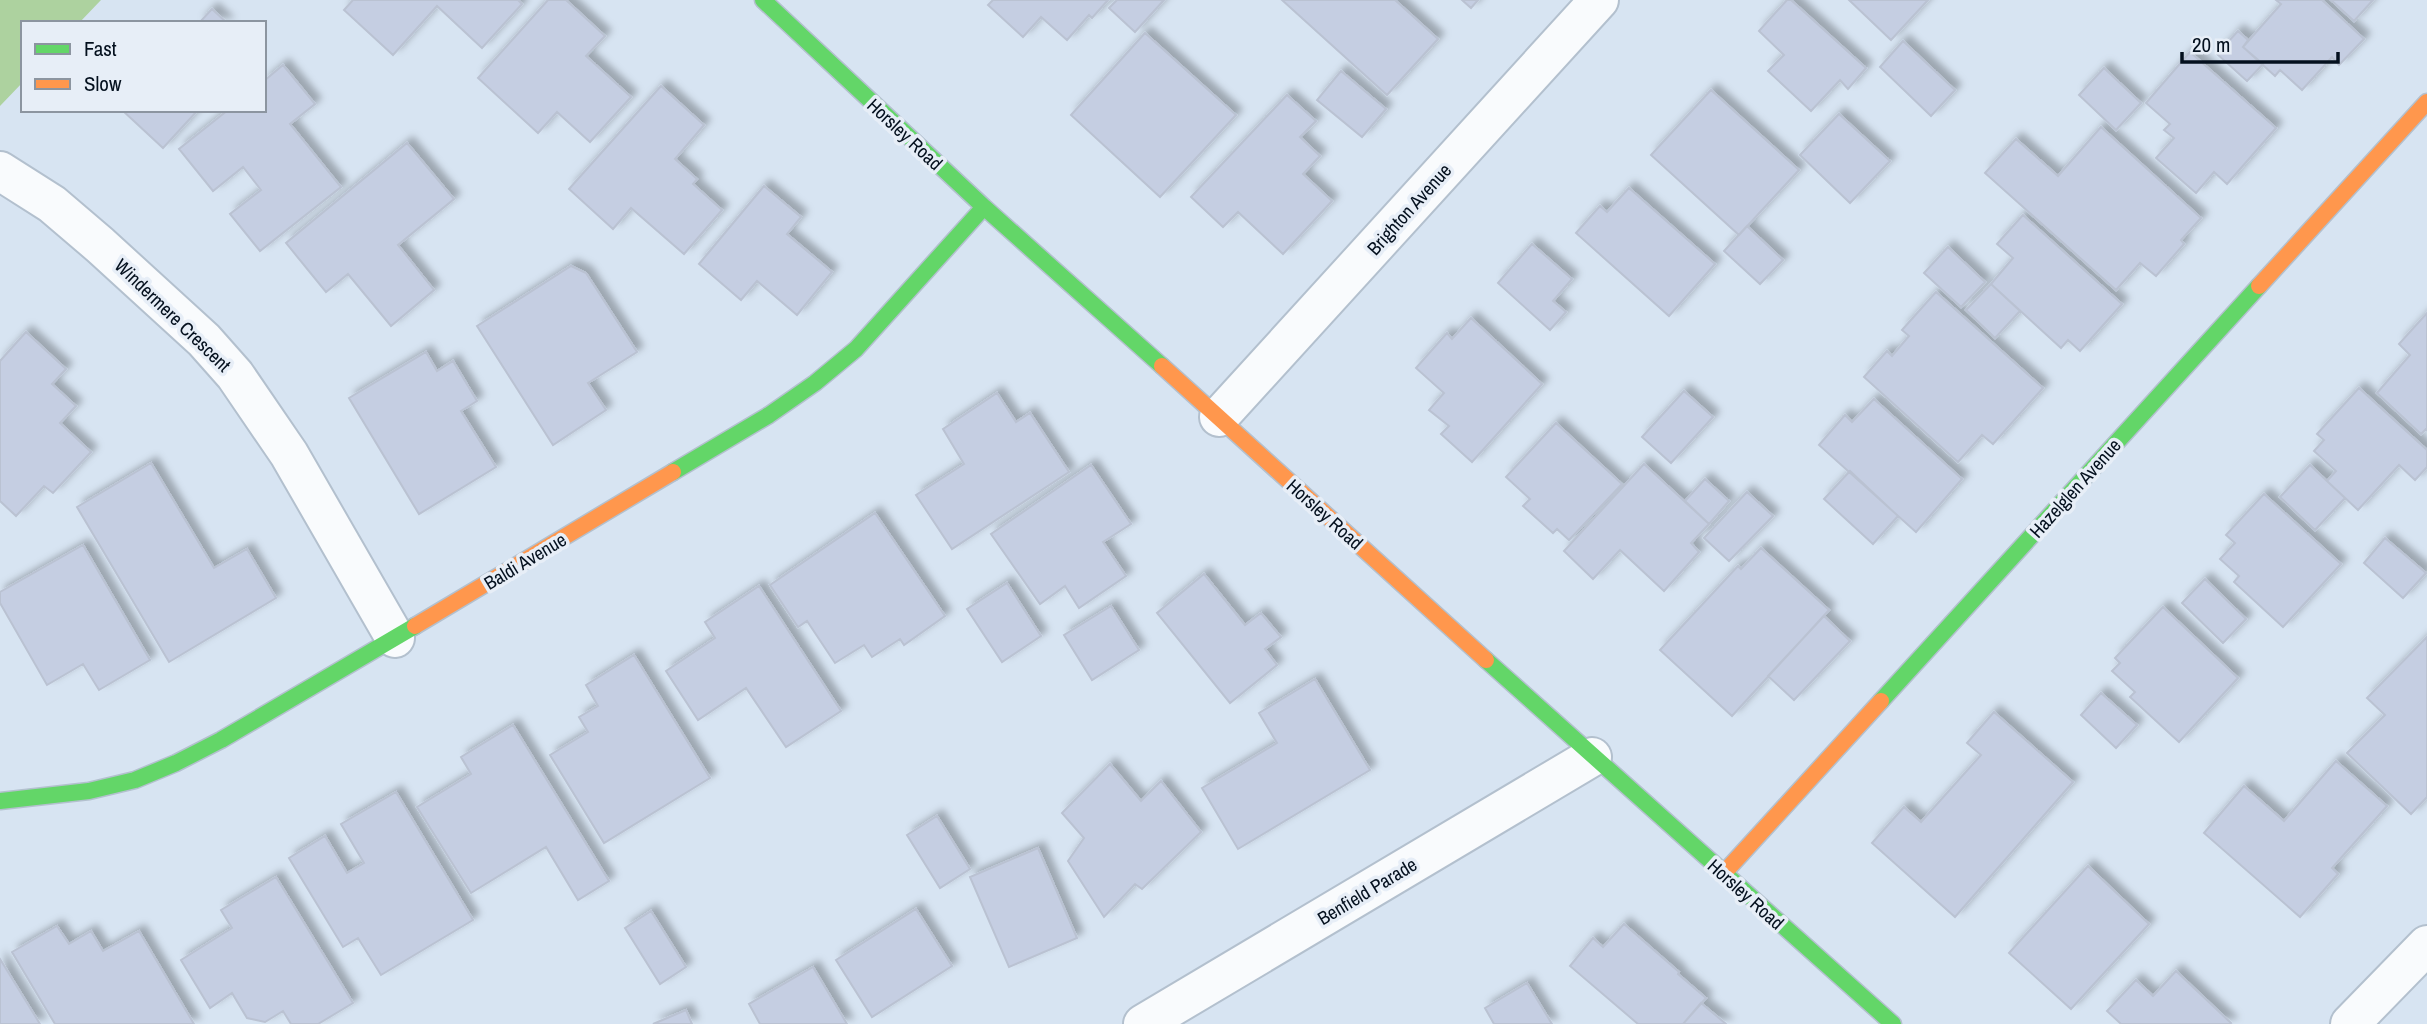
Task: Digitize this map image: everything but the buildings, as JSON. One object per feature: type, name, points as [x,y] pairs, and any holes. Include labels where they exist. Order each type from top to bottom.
[{"type":"street","name":"Horsley Road","points":[[762,0],[984,207],[1592,757],[1893,1024]]},
{"type":"street","name":"Brighton Avenue","points":[[1219,417],[1599,0]]},
{"type":"street","name":"Hazelglen Avenue","points":[[1723,873],[2427,102]]},
{"type":"street","name":"Windermere Crescent","points":[[0,171],[52,204],[91,237],[204,340],[235,375],[289,454],[395,638]]},
{"type":"street","name":"Baldi Avenue","points":[[0,801],[89,791],[135,780],[176,763],[221,740],[395,638],[769,415],[815,383],[856,349],[984,207]]},
{"type":"street","name":"Benfield Parade","points":[[1143,1024],[1592,757]]},
{"type":"street","points":[[2350,1024],[2427,945]]},
{"type":"green space","points":[[0,0],[101,0],[81,21],[21,21],[21,84],[0,106]]},
{"type":"traffic: fast","points":[[763,0],[984,207],[1162,366]]},
{"type":"traffic: fast","points":[[673,472],[769,415],[815,383],[856,349],[984,207]]},
{"type":"traffic: fast","points":[[1881,701],[2259,286]]},
{"type":"traffic: fast","points":[[0,801],[89,791],[135,780],[176,763],[221,740],[415,626]]},
{"type":"traffic: fast","points":[[1486,660],[1893,1024]]},
{"type":"traffic: slow","points":[[2259,286],[2427,102]]},
{"type":"traffic: slow","points":[[1162,366],[1486,660]]},
{"type":"traffic: slow","points":[[415,626],[673,472]]},
{"type":"traffic: slow","points":[[1723,874],[1881,701]]}]
